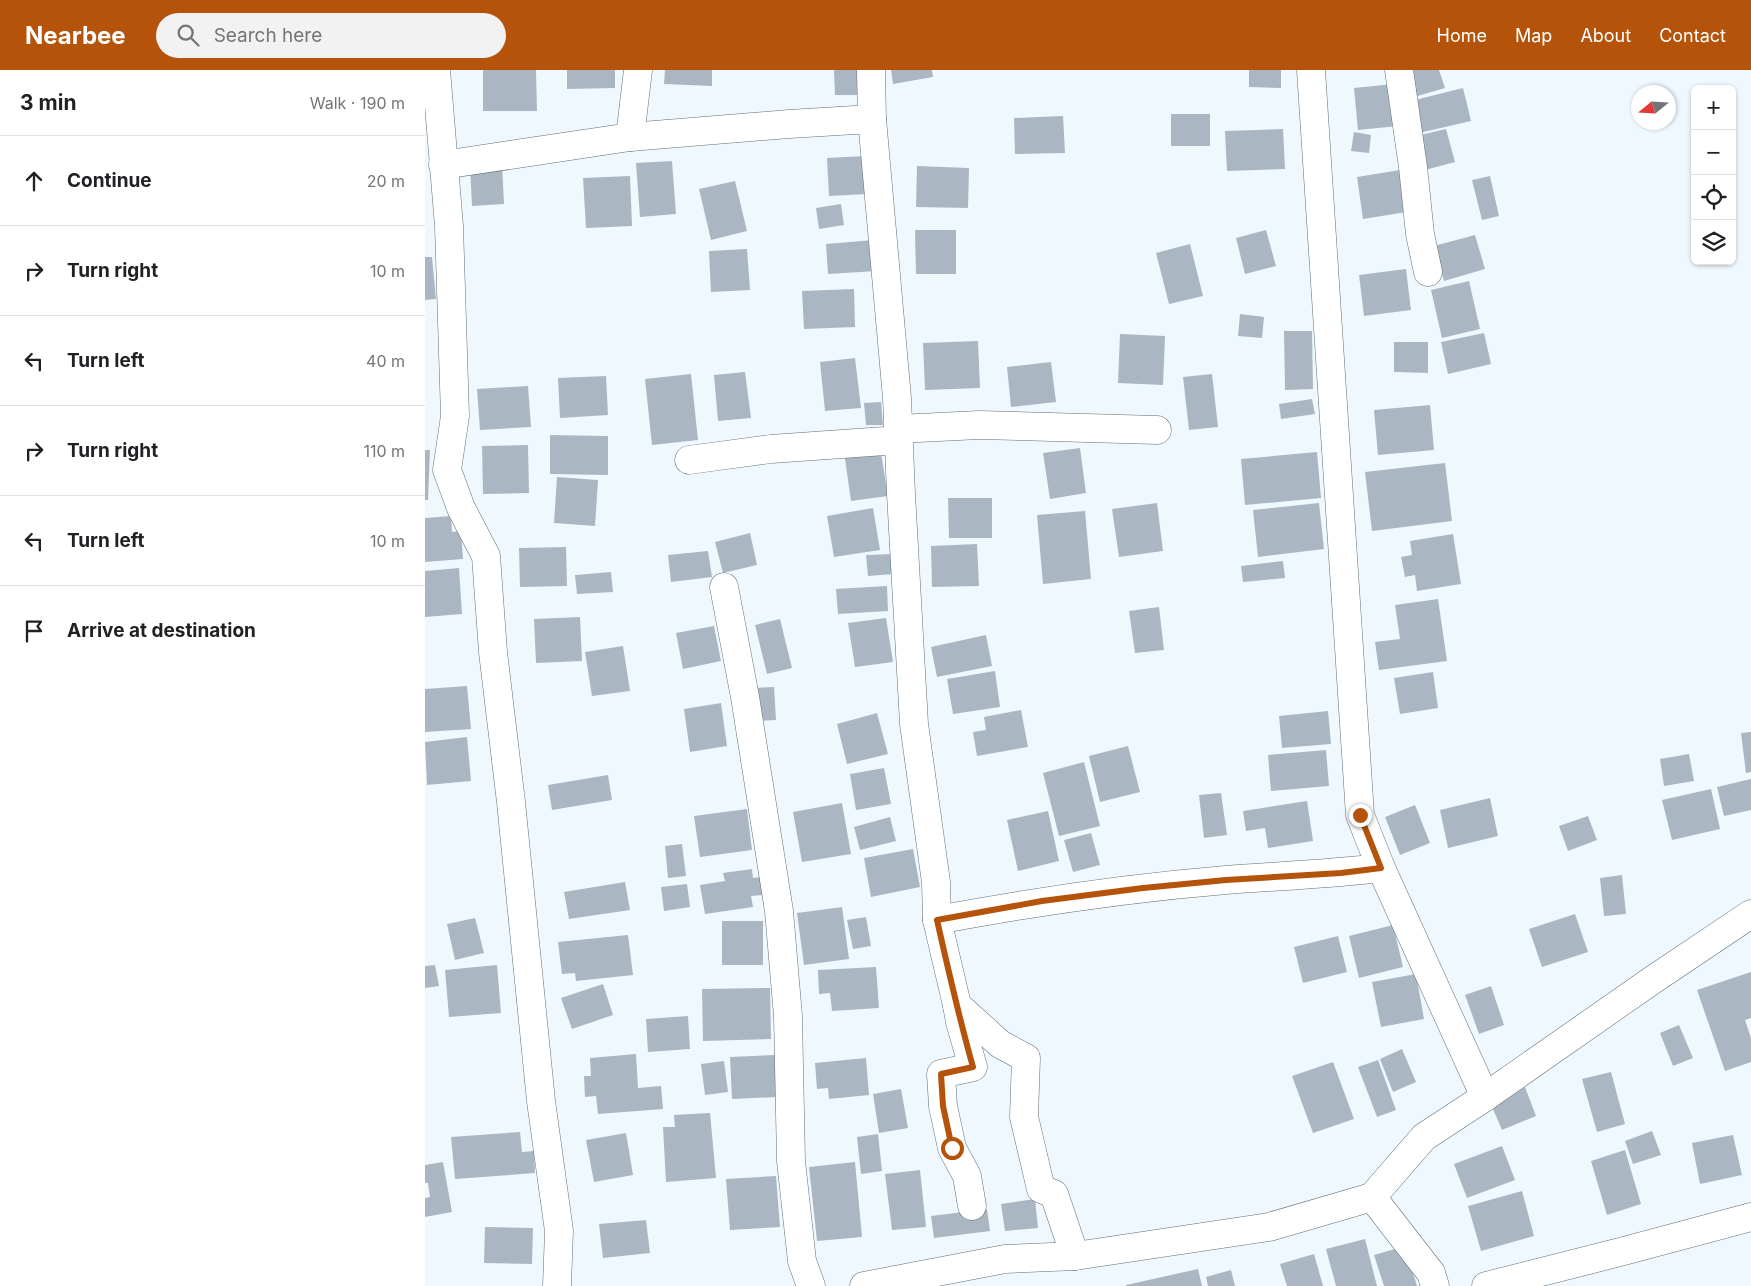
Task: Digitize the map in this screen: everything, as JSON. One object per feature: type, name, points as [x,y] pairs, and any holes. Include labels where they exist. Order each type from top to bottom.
[{"type":"street","points":[[436,70],[449,226],[455,416],[447,470],[461,508],[486,556],[493,652],[511,802],[541,1101],[559,1231],[557,1286]]},
{"type":"street","points":[[630,137],[638,70]]},
{"type":"street","points":[[871,70],[872,120],[897,398],[914,724],[936,882],[937,920],[960,1022],[973,1067],[941,1074],[943,1106],[952,1148],[967,1176],[972,1206]]},
{"type":"street","points":[[1311,70],[1360,815],[1381,868],[1485,1097]]},
{"type":"street","points":[[1399,70],[1413,166],[1420,234],[1428,272]]},
{"type":"street","points":[[443,165],[630,137],[789,124],[872,120]]},
{"type":"street","points":[[689,460],[979,425],[1157,430]]},
{"type":"street","points":[[724,587],[745,697],[779,911],[788,1016],[791,1161],[802,1261],[811,1286]]},
{"type":"street","points":[[937,920],[1042,901],[1143,888],[1226,880],[1341,873],[1381,868]]},
{"type":"street","points":[[864,1286],[1005,1259],[1075,1256],[1269,1227],[1372,1197],[1424,1137],[1751,914]]},
{"type":"street","points":[[957,1005],[1000,1044],[1026,1058],[1024,1117],[1041,1189],[1054,1194],[1075,1256]]},
{"type":"street","points":[[1372,1197],[1431,1273],[1435,1286]]},
{"type":"street","points":[[1486,1286],[1751,1217]]},
{"type":"building","points":[[483,70],[536,70],[537,111],[483,111]]},
{"type":"building","points":[[567,70],[615,70],[615,88],[567,89]]},
{"type":"building","points":[[665,70],[712,70],[712,86],[664,84]]},
{"type":"building","points":[[834,70],[862,70],[863,95],[835,95]]},
{"type":"building","points":[[891,70],[932,70],[933,77],[893,84]]},
{"type":"building","points":[[1249,70],[1281,70],[1281,88],[1249,87]]},
{"type":"building","points":[[1406,70],[1439,70],[1445,88],[1414,97]]},
{"type":"building","points":[[1394,84],[1398,126],[1358,130],[1354,88]]},
{"type":"building","points":[[1463,88],[1471,121],[1419,133],[1411,101]]},
{"type":"building","points":[[1171,114],[1210,114],[1210,146],[1171,146]]},
{"type":"building","points":[[1063,116],[1065,153],[1015,154],[1014,118]]},
{"type":"building","points":[[1283,129],[1285,169],[1227,171],[1225,131]]},
{"type":"building","points":[[1446,129],[1455,162],[1425,170],[1416,136]]},
{"type":"building","points":[[1354,132],[1371,135],[1369,153],[1351,151]]},
{"type":"building","points":[[865,156],[867,194],[829,196],[827,158]]},
{"type":"building","points":[[672,161],[676,214],[640,217],[636,163]]},
{"type":"building","points":[[502,164],[504,204],[472,206],[470,165]]},
{"type":"building","points":[[917,166],[969,168],[968,208],[916,207]]},
{"type":"building","points":[[1406,169],[1413,211],[1363,219],[1357,177]]},
{"type":"building","points":[[630,176],[632,226],[586,228],[583,178]]},
{"type":"building","points":[[1490,176],[1499,216],[1482,220],[1472,180]]},
{"type":"building","points":[[735,181],[747,231],[711,240],[699,189]]},
{"type":"building","points":[[841,204],[844,225],[819,229],[816,208]]},
{"type":"building","points":[[915,230],[956,230],[956,274],[916,274]]},
{"type":"building","points":[[1266,230],[1276,266],[1245,274],[1236,238]]},
{"type":"building","points":[[1475,235],[1485,269],[1444,281],[1434,246]]},
{"type":"building","points":[[874,240],[877,271],[828,274],[826,244]]},
{"type":"building","points":[[1190,244],[1203,296],[1169,304],[1156,253]]},
{"type":"building","points":[[747,249],[750,290],[711,292],[709,251]]},
{"type":"building","points":[[425,257],[432,257],[436,299],[425,300]]},
{"type":"building","points":[[1406,269],[1411,310],[1364,316],[1359,275]]},
{"type":"building","points":[[1469,281],[1480,329],[1442,338],[1431,290]]},
{"type":"building","points":[[854,289],[855,327],[804,329],[802,291]]},
{"type":"building","points":[[1240,314],[1264,317],[1262,338],[1238,336]]},
{"type":"building","points":[[1284,331],[1312,331],[1313,389],[1285,390]]},
{"type":"building","points":[[1484,333],[1491,364],[1448,374],[1441,342]]},
{"type":"building","points":[[1120,334],[1165,336],[1163,385],[1118,383]]},
{"type":"building","points":[[978,341],[980,388],[925,390],[923,343]]},
{"type":"building","points":[[1394,342],[1428,342],[1428,373],[1394,372]]},
{"type":"building","points":[[855,358],[861,408],[825,411],[820,362]]},
{"type":"building","points":[[1051,362],[1056,402],[1011,407],[1007,367]]},
{"type":"building","points":[[745,372],[751,418],[718,421],[714,375]]},
{"type":"building","points":[[691,374],[698,440],[652,445],[645,379]]},
{"type":"building","points":[[1212,374],[1218,427],[1189,430],[1183,377]]},
{"type":"building","points":[[606,376],[608,415],[560,418],[558,378]]},
{"type":"building","points":[[528,386],[531,427],[480,430],[477,389]]},
{"type":"building","points":[[1312,399],[1315,414],[1281,419],[1279,404]]},
{"type":"building","points":[[881,402],[883,425],[866,425],[864,403]]},
{"type":"building","points":[[1430,405],[1434,450],[1378,455],[1374,410]]},
{"type":"building","points":[[550,435],[608,436],[608,475],[550,474]]},
{"type":"building","points":[[528,445],[529,493],[483,494],[482,446]]},
{"type":"building","points":[[880,447],[888,496],[851,501],[844,452]]},
{"type":"building","points":[[1080,448],[1086,493],[1050,499],[1043,453]]},
{"type":"building","points":[[425,450],[430,450],[428,500],[425,500]]},
{"type":"building","points":[[1317,452],[1321,498],[1245,505],[1241,459]]},
{"type":"building","points":[[1445,463],[1452,521],[1372,531],[1365,472]]},
{"type":"building","points":[[557,477],[598,480],[595,526],[554,523]]},
{"type":"building","points":[[948,498],[992,498],[992,538],[949,538]]},
{"type":"building","points":[[1157,503],[1163,551],[1119,557],[1112,509]]},
{"type":"building","points":[[1319,503],[1324,549],[1258,557],[1253,510]]},
{"type":"building","points":[[873,508],[880,550],[834,557],[827,516]]},
{"type":"building","points":[[1085,511],[1091,579],[1043,584],[1037,515]]},
{"type":"building","points":[[451,516],[452,532],[461,531],[463,559],[425,562],[425,518]]},
{"type":"building","points":[[750,533],[757,565],[723,573],[715,542]]},
{"type":"building","points":[[1453,534],[1461,584],[1417,591],[1415,575],[1405,577],[1401,557],[1412,555],[1410,541]]},
{"type":"building","points":[[977,544],[979,586],[932,587],[931,546]]},
{"type":"building","points":[[566,547],[567,586],[520,587],[519,548]]},
{"type":"building","points":[[708,551],[712,577],[671,582],[668,555]]},
{"type":"building","points":[[893,554],[894,574],[868,576],[866,555]]},
{"type":"building","points":[[1283,561],[1285,578],[1243,582],[1241,566]]},
{"type":"building","points":[[459,568],[462,614],[425,617],[425,571]]},
{"type":"building","points":[[611,572],[613,592],[577,594],[575,575]]},
{"type":"building","points":[[887,586],[888,611],[838,614],[836,589]]},
{"type":"building","points":[[1438,599],[1447,661],[1379,670],[1375,642],[1400,639],[1395,605]]},
{"type":"building","points":[[1159,607],[1164,650],[1135,653],[1129,611]]},
{"type":"building","points":[[580,617],[582,661],[536,663],[534,619]]},
{"type":"building","points":[[886,618],[893,662],[855,667],[848,623]]},
{"type":"building","points":[[780,619],[792,668],[767,674],[755,625]]},
{"type":"building","points":[[714,626],[721,661],[683,669],[676,633]]},
{"type":"building","points":[[986,635],[992,666],[937,677],[931,647]]},
{"type":"building","points":[[623,646],[630,691],[592,696],[585,652]]},
{"type":"building","points":[[995,671],[1000,707],[953,714],[947,679]]},
{"type":"building","points":[[1433,672],[1438,708],[1400,714],[1394,678]]},
{"type":"building","points":[[467,686],[471,729],[425,732],[425,689]]},
{"type":"building","points":[[774,687],[776,720],[755,721],[753,688]]},
{"type":"building","points":[[721,703],[727,746],[690,752],[684,709]]},
{"type":"building","points":[[1021,710],[1028,747],[977,756],[973,732],[986,730],[984,717]]},
{"type":"building","points":[[1328,711],[1331,744],[1282,748],[1279,716]]},
{"type":"building","points":[[877,713],[888,754],[847,764],[837,724]]},
{"type":"building","points":[[1751,732],[1751,772],[1746,773],[1741,733]]},
{"type":"building","points":[[467,737],[471,781],[427,785],[425,742]]},
{"type":"building","points":[[1128,746],[1140,792],[1100,802],[1089,756]]},
{"type":"building","points":[[1326,750],[1329,786],[1271,791],[1268,755]]},
{"type":"building","points":[[1689,754],[1694,781],[1664,786],[1660,759]]},
{"type":"building","points":[[1084,762],[1100,826],[1059,836],[1043,773]]},
{"type":"building","points":[[884,768],[891,804],[856,810],[850,774]]},
{"type":"building","points":[[608,775],[612,800],[552,810],[548,785]]},
{"type":"building","points":[[1751,779],[1751,810],[1724,816],[1717,787]]},
{"type":"building","points":[[1711,789],[1720,829],[1672,840],[1662,800]]},
{"type":"building","points":[[1221,793],[1227,835],[1204,838],[1199,795]]},
{"type":"building","points":[[1490,798],[1498,836],[1448,848],[1440,810]]},
{"type":"building","points":[[1307,801],[1313,841],[1268,848],[1265,828],[1246,831],[1243,811]]},
{"type":"building","points":[[842,803],[851,854],[802,862],[793,812]]},
{"type":"building","points":[[1415,805],[1430,843],[1400,855],[1385,817]]},
{"type":"building","points":[[747,809],[752,850],[700,857],[694,816]]},
{"type":"building","points":[[1048,811],[1059,861],[1018,871],[1007,820]]},
{"type":"building","points":[[1588,816],[1597,840],[1568,851],[1559,826]]},
{"type":"building","points":[[890,817],[896,841],[860,850],[854,827]]},
{"type":"building","points":[[1091,833],[1100,865],[1073,872],[1064,840]]},
{"type":"building","points":[[682,844],[686,876],[668,878],[665,846]]},
{"type":"building","points":[[913,849],[920,887],[871,897],[864,858]]},
{"type":"building","points":[[752,869],[753,878],[760,877],[763,895],[751,896],[753,907],[705,914],[700,885],[725,881],[723,873]]},
{"type":"building","points":[[1622,875],[1626,914],[1604,916],[1600,878]]},
{"type":"building","points":[[625,882],[630,910],[569,919],[564,892]]},
{"type":"building","points":[[687,884],[690,907],[664,911],[661,887]]},
{"type":"building","points":[[842,907],[849,959],[804,965],[797,913]]},
{"type":"building","points":[[1575,914],[1588,952],[1542,967],[1529,929]]},
{"type":"building","points":[[866,917],[871,946],[853,949],[847,920]]},
{"type":"building","points":[[475,918],[484,953],[455,960],[447,924]]},
{"type":"building","points":[[722,921],[763,921],[763,965],[722,965]]},
{"type":"building","points":[[1393,925],[1403,967],[1359,978],[1349,936]]},
{"type":"building","points":[[628,935],[633,975],[576,981],[575,973],[562,974],[558,942]]},
{"type":"building","points":[[1338,936],[1347,972],[1303,983],[1294,947]]},
{"type":"building","points":[[435,965],[439,986],[425,988],[425,966]]},
{"type":"building","points":[[497,965],[501,1013],[449,1017],[445,970]]},
{"type":"building","points":[[876,967],[879,1008],[832,1011],[830,993],[819,994],[818,970]]},
{"type":"building","points":[[1751,972],[1751,1018],[1745,1020],[1751,1038],[1751,1062],[1725,1071],[1697,990]]},
{"type":"building","points":[[1416,974],[1424,1019],[1381,1027],[1372,982]]},
{"type":"building","points":[[603,984],[613,1015],[572,1029],[561,998]]},
{"type":"building","points":[[1491,986],[1504,1025],[1479,1034],[1465,995]]},
{"type":"building","points":[[770,988],[771,1039],[703,1041],[702,989]]},
{"type":"building","points":[[688,1016],[690,1049],[648,1052],[646,1019]]},
{"type":"building","points":[[1679,1025],[1693,1058],[1673,1066],[1660,1033]]},
{"type":"building","points":[[1402,1049],[1416,1082],[1393,1092],[1380,1059]]},
{"type":"building","points":[[636,1054],[638,1088],[661,1086],[663,1109],[598,1114],[596,1096],[585,1097],[584,1076],[591,1076],[590,1058]]},
{"type":"building","points":[[775,1055],[776,1097],[732,1099],[730,1057]]},
{"type":"building","points":[[866,1058],[869,1095],[829,1099],[828,1088],[817,1089],[815,1063]]},
{"type":"building","points":[[1378,1060],[1396,1110],[1377,1117],[1358,1067]]},
{"type":"building","points":[[724,1061],[728,1092],[705,1095],[701,1064]]},
{"type":"building","points":[[1333,1062],[1354,1119],[1313,1133],[1292,1076]]},
{"type":"building","points":[[1611,1072],[1625,1124],[1597,1132],[1582,1079]]},
{"type":"building","points":[[1525,1087],[1536,1116],[1502,1130],[1490,1102]]},
{"type":"building","points":[[901,1089],[908,1128],[879,1133],[873,1094]]},
{"type":"building","points":[[710,1113],[716,1178],[666,1182],[663,1127],[675,1127],[674,1115]]},
{"type":"building","points":[[1652,1131],[1661,1155],[1633,1164],[1625,1141]]},
{"type":"building","points":[[520,1132],[522,1152],[534,1151],[535,1173],[455,1179],[451,1137]]},
{"type":"building","points":[[626,1133],[633,1175],[594,1182],[586,1140]]},
{"type":"building","points":[[878,1134],[882,1171],[861,1174],[857,1137]]},
{"type":"building","points":[[1733,1135],[1742,1175],[1700,1184],[1692,1143]]},
{"type":"building","points":[[1502,1146],[1515,1180],[1467,1198],[1454,1164]]},
{"type":"building","points":[[1625,1150],[1641,1204],[1607,1215],[1591,1161]]},
{"type":"building","points":[[443,1162],[452,1212],[425,1217],[425,1198],[430,1197],[428,1183],[425,1183],[425,1165]]},
{"type":"building","points":[[855,1162],[862,1237],[817,1241],[809,1167]]},
{"type":"building","points":[[920,1170],[926,1227],[892,1230],[885,1174]]},
{"type":"building","points":[[776,1176],[780,1227],[730,1230],[726,1179]]},
{"type":"building","points":[[1522,1191],[1534,1236],[1481,1251],[1468,1206]]},
{"type":"building","points":[[1035,1199],[1038,1228],[1005,1231],[1001,1204]]},
{"type":"building","points":[[987,1209],[990,1231],[934,1238],[931,1216]]},
{"type":"building","points":[[646,1220],[650,1253],[603,1258],[599,1224]]},
{"type":"building","points":[[485,1227],[533,1228],[532,1264],[484,1263]]},
{"type":"building","points":[[1365,1239],[1377,1286],[1336,1286],[1326,1249]]},
{"type":"building","points":[[1405,1246],[1417,1286],[1384,1286],[1374,1255]]},
{"type":"building","points":[[1314,1254],[1323,1286],[1287,1286],[1280,1264]]},
{"type":"building","points":[[1198,1269],[1202,1286],[1126,1286],[1126,1285]]},
{"type":"building","points":[[1231,1270],[1235,1286],[1208,1286],[1206,1277]]},
{"type":"route","points":[[952,1148],[943,1106],[941,1074],[973,1067],[960,1022],[937,920],[1042,901],[1143,888],[1226,880],[1341,873],[1381,868],[1360,815]]}]
